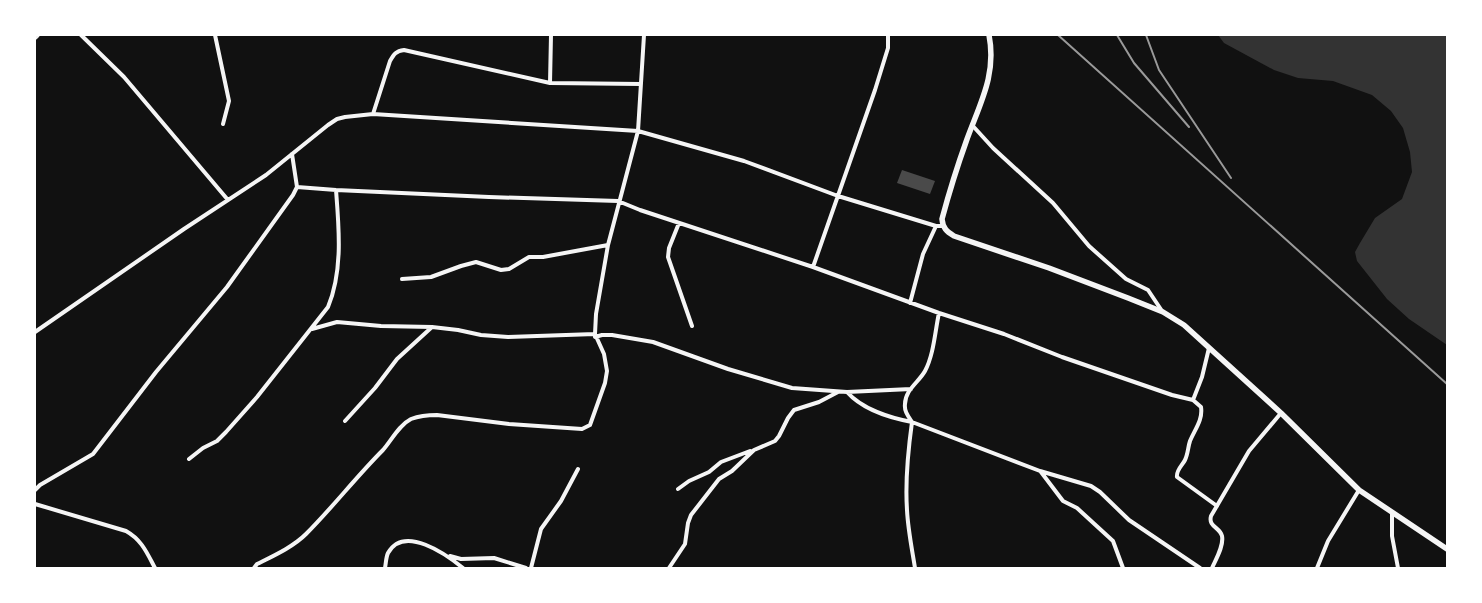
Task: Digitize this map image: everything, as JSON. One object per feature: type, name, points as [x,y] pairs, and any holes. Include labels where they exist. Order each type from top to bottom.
[{"type":"main road","points":[[989,35],[992,52],[987,85],[954,176],[939,226],[954,236],[1049,268],[1163,312],[1192,331],[1282,413],[1359,490],[1447,549]]},
{"type":"street","points":[[81,35],[130,84],[228,200]]},
{"type":"street","points":[[215,35],[229,101],[224,124]]},
{"type":"street","points":[[550,83],[551,35]]},
{"type":"street","points":[[254,568],[257,564],[287,548],[306,534],[402,427],[412,419],[429,414],[509,424],[582,430],[590,425],[605,383],[607,371],[604,354],[595,335],[600,287],[618,201],[638,131],[644,35]]},
{"type":"street","points":[[813,267],[888,48],[888,35]]},
{"type":"street","points":[[373,114],[390,61],[393,54],[398,50],[550,83],[641,84]]},
{"type":"street","points":[[35,332],[266,175],[338,119],[354,115],[373,114],[638,131],[744,161],[838,196],[939,226],[923,254],[910,303]]},
{"type":"street","points":[[972,125],[993,148],[1053,203],[1089,246],[1126,279],[1148,290],[1163,312]]},
{"type":"street","points":[[35,490],[40,485],[94,454],[156,372],[227,287],[270,230],[297,187],[292,154]]},
{"type":"street","points":[[297,187],[618,201],[813,267],[910,303],[1004,334],[1062,357],[1172,395],[1193,400],[1201,407],[1200,422],[1190,440],[1187,456],[1178,470],[1177,477],[1217,506]]},
{"type":"street","points":[[189,459],[203,448],[217,441],[226,432],[257,397],[328,307],[335,291],[338,263],[336,190]]},
{"type":"street","points":[[679,223],[669,248],[668,256],[692,326]]},
{"type":"street","points":[[402,279],[431,277],[476,262],[501,270],[509,269],[529,257],[551,256],[608,245]]},
{"type":"street","points":[[915,568],[907,503],[912,422],[905,410],[904,402],[925,371],[939,313]]},
{"type":"street","points":[[310,329],[337,322],[381,326],[432,327],[480,335],[508,337],[612,335],[653,342],[728,369],[792,388],[838,392],[911,389]]},
{"type":"street","points":[[345,421],[375,388],[397,359],[432,327]]},
{"type":"street","points":[[1193,400],[1202,377],[1209,348]]},
{"type":"street","points":[[678,490],[689,481],[713,469],[721,462],[775,441],[794,410],[820,402],[838,392]]},
{"type":"street","points":[[847,392],[858,402],[899,419],[912,422],[1040,471],[1091,486],[1100,492],[1129,520],[1200,568]]},
{"type":"street","points":[[1212,568],[1217,557],[1222,534],[1211,524],[1210,520],[1249,451],[1282,413]]},
{"type":"street","points":[[669,568],[685,544],[691,515],[719,479],[732,471],[754,450]]},
{"type":"street","points":[[531,568],[543,523],[561,501],[578,469]]},
{"type":"street","points":[[1040,471],[1063,501],[1077,508],[1113,541],[1123,568]]},
{"type":"street","points":[[1317,568],[1328,541],[1359,490]]},
{"type":"street","points":[[35,504],[126,531],[135,536],[142,544],[155,568]]},
{"type":"street","points":[[1392,513],[1392,536],[1398,568]]},
{"type":"street","points":[[385,568],[389,552],[408,540],[438,550],[463,568]]},
{"type":"street","points":[[447,555],[461,559],[494,558],[526,568]]},
{"type":"shaded area","points":[[1218,35],[1447,35],[1447,345],[1409,319],[1387,299],[1357,261],[1355,252],[1375,218],[1402,199],[1412,172],[1410,152],[1403,128],[1391,111],[1372,95],[1333,81],[1298,78],[1274,70],[1224,43]]},
{"type":"building","points":[[902,170],[935,181],[930,194],[897,183]]},
{"type":"railway","points":[[1058,35],[1447,384]]},
{"type":"railway","points":[[1117,35],[1134,63],[1189,127]]},
{"type":"railway","points":[[1146,35],[1159,70],[1231,178]]}]
